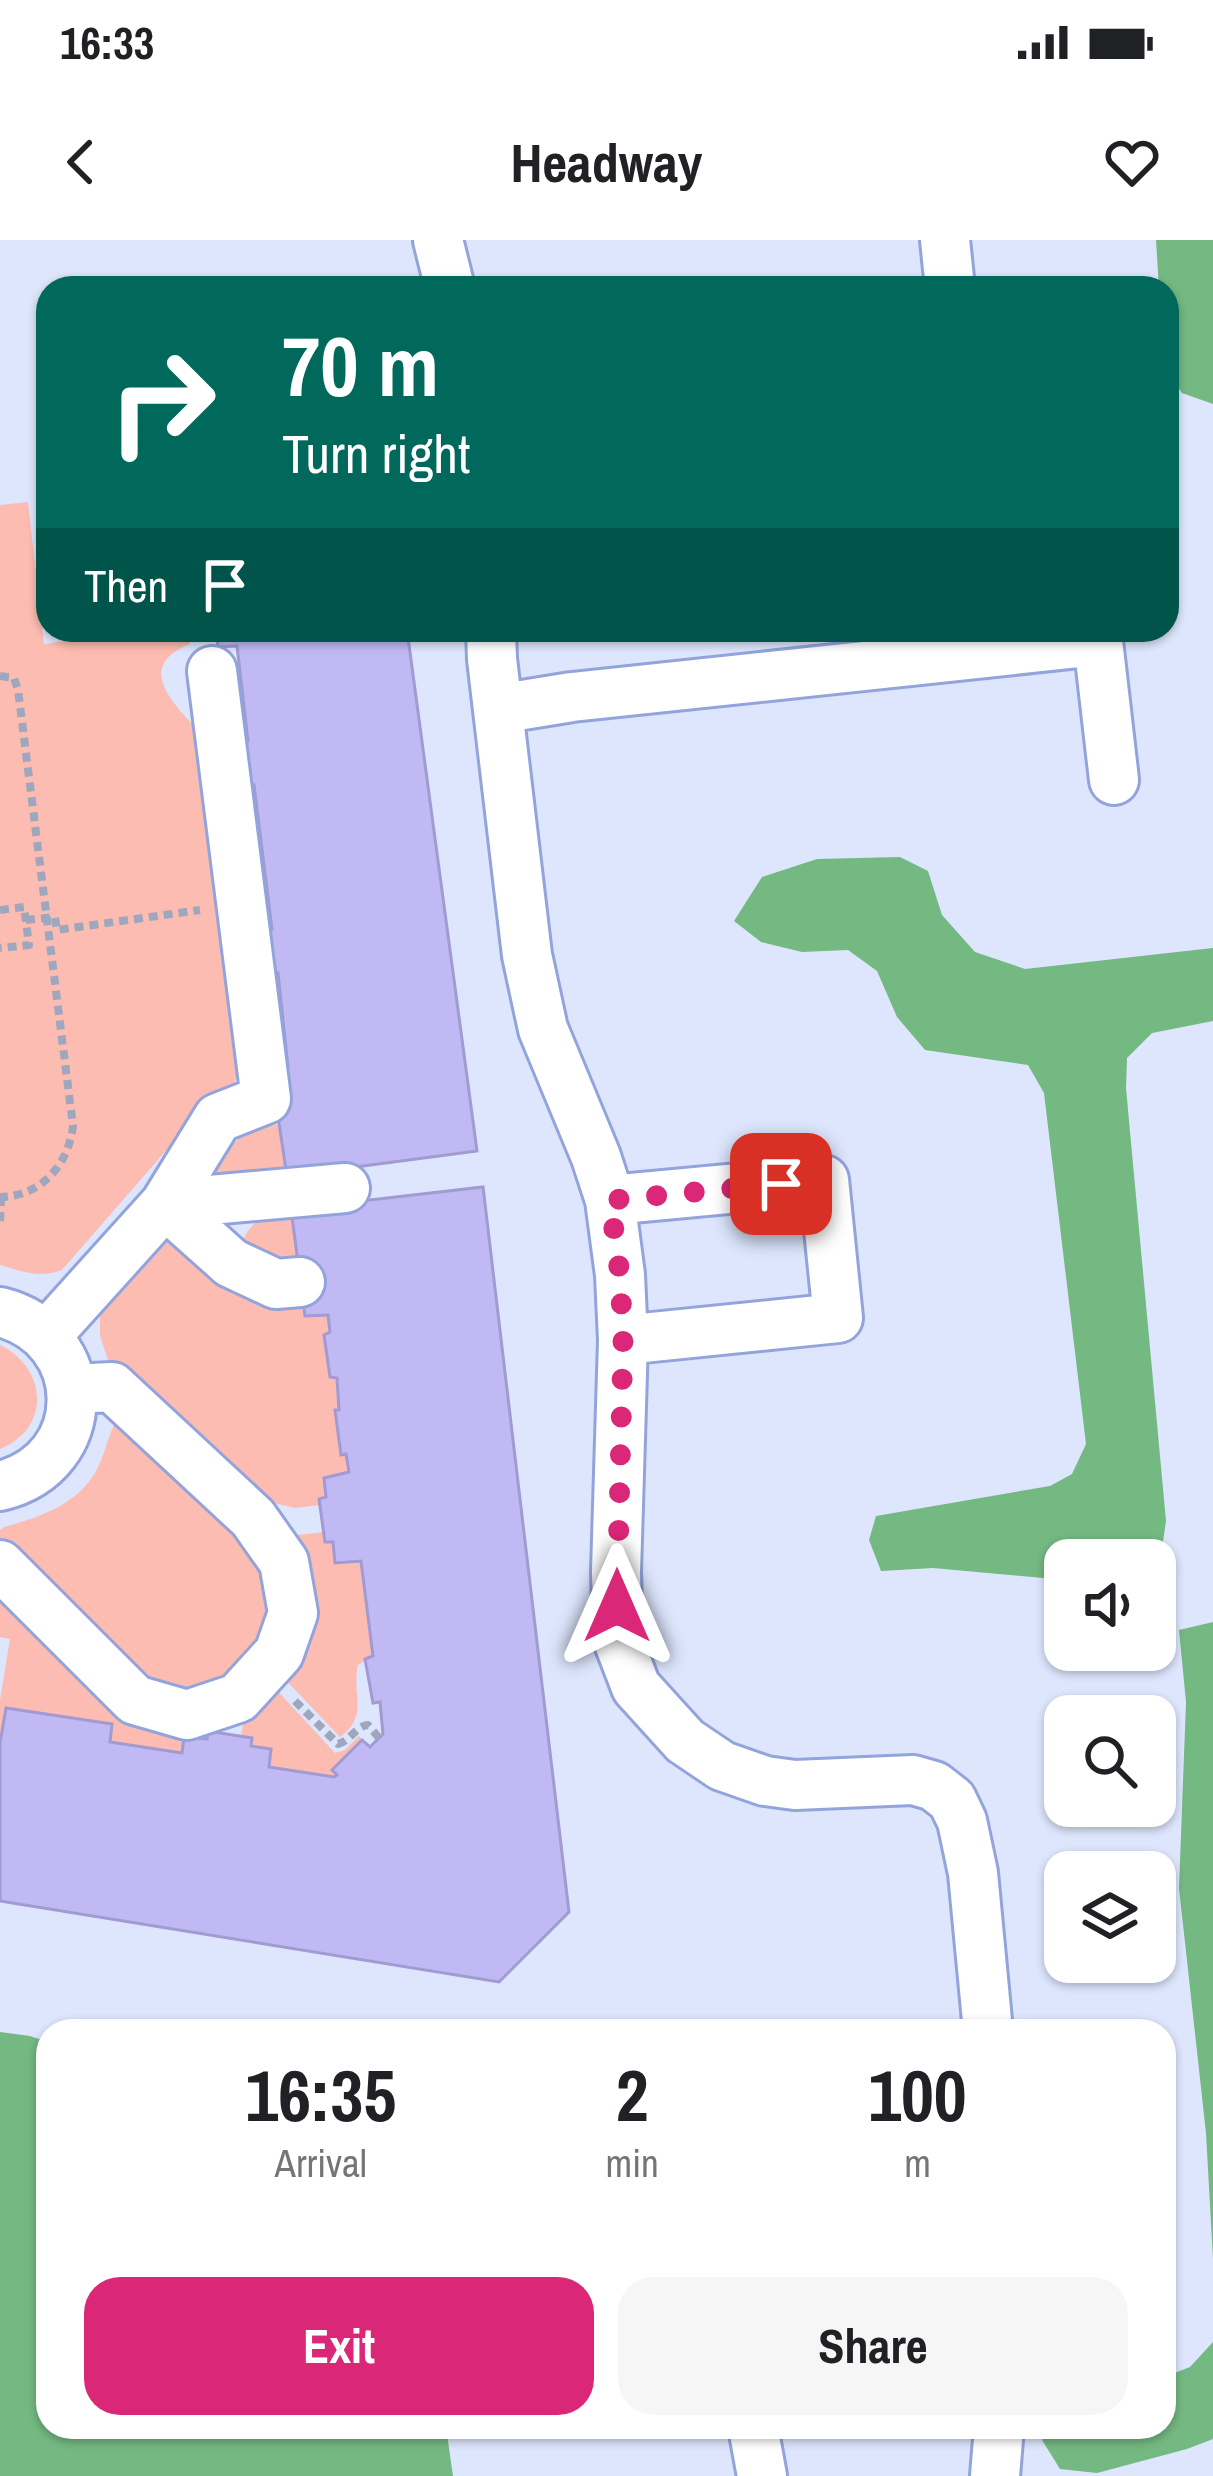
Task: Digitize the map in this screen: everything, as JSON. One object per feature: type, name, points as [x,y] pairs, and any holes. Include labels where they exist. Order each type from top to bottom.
[{"type":"street","points":[[438,240],[448,276]]},
{"type":"street","points":[[945,240],[949,276]]},
{"type":"street","points":[[492,642],[527,955],[543,1029],[610,1200],[623,1340],[616,1572],[619,1640],[636,1688],[685,1741],[722,1766],[765,1781],[795,1785],[913,1780],[934,1786],[952,1800],[962,1821],[973,1873],[987,2019]]},
{"type":"street","points":[[498,710],[981,642]]},
{"type":"street","points":[[1098,642],[1114,780]]},
{"type":"street","points":[[46,1336],[165,1204],[218,1118],[266,1099],[212,671]]},
{"type":"street","points":[[610,1200],[824,1180],[838,1318],[623,1340]]},
{"type":"street","points":[[165,1204],[345,1188]]},
{"type":"street","points":[[165,1204],[231,1263],[276,1284],[300,1282]]},
{"type":"street","points":[[0,1312],[32,1324],[46,1336],[59,1352],[72,1389],[72,1412],[53,1455],[37,1471],[0,1486]]},
{"type":"street","points":[[0,1565],[135,1700],[187,1715],[238,1698],[279,1653],[293,1613],[284,1562],[254,1518],[112,1387],[72,1389]]},
{"type":"street","points":[[755,2439],[762,2476]]},
{"type":"street","points":[[995,2476],[998,2439]]},
{"type":"path","points":[[0,676],[14,678],[18,690],[72,1117],[71,1139],[54,1174],[26,1192],[1,1198],[0,1222]]},
{"type":"path","points":[[0,910],[24,907],[29,945],[0,948]]},
{"type":"path","points":[[26,920],[55,917],[57,930],[204,909]]},
{"type":"path","points":[[263,1671],[338,1744],[368,1725],[379,1738]]},
{"type":"shaded area","points":[[1156,240],[1213,240],[1213,404],[1179,389],[1179,276],[1158,276]]},
{"type":"shaded area","points":[[28,502],[36,573],[36,642],[190,642],[173,653],[161,675],[171,699],[202,734],[244,1056],[232,1090],[214,1099],[177,1138],[62,1270],[45,1274],[0,1265],[0,505]]},
{"type":"shaded area","points":[[900,857],[928,871],[942,915],[975,952],[1025,969],[1213,948],[1213,1021],[1152,1033],[1127,1058],[1166,1521],[1163,1539],[1044,1539],[1044,1578],[933,1568],[881,1571],[869,1540],[876,1516],[1050,1486],[1072,1474],[1086,1444],[1044,1093],[1028,1065],[925,1050],[897,1017],[877,971],[848,950],[802,952],[761,942],[734,921],[762,877],[817,859]]},
{"type":"shaded area","points":[[279,1125],[287,1181],[219,1179],[219,1160],[240,1137],[260,1126]]},
{"type":"shaded area","points":[[291,1209],[298,1259],[274,1261],[251,1254],[243,1241],[251,1227]]},
{"type":"shaded area","points":[[156,1237],[178,1243],[230,1292],[259,1305],[304,1306],[305,1316],[328,1315],[330,1332],[324,1335],[330,1377],[337,1378],[339,1410],[335,1411],[341,1454],[346,1454],[349,1472],[325,1478],[326,1497],[320,1505],[295,1508],[261,1500],[110,1366],[100,1336],[100,1310]]},
{"type":"shaded area","points":[[0,1345],[27,1368],[37,1398],[28,1428],[0,1449]]},
{"type":"shaded area","points":[[121,1411],[269,1565],[277,1597],[245,1672],[189,1699],[122,1667],[0,1541],[4,1527],[46,1513],[82,1489],[99,1465]]},
{"type":"shaded area","points":[[324,1532],[333,1542],[335,1563],[361,1561],[373,1656],[358,1665],[357,1712],[340,1737],[282,1676],[281,1537]]},
{"type":"shaded area","points":[[0,1588],[184,1737],[182,1753],[110,1742],[111,1724],[6,1709],[0,1743],[0,1700],[10,1639],[0,1637]]},
{"type":"shaded area","points":[[1213,1622],[1213,2259],[1206,2133],[1179,1888],[1186,1702],[1179,1630]]},
{"type":"shaded area","points":[[273,1686],[335,1753],[359,1736],[362,1740],[333,1771],[337,1775],[269,1767],[271,1750],[251,1746],[251,1738],[241,1736],[244,1718]]},
{"type":"shaded area","points":[[0,2032],[36,2038],[36,2439],[448,2439],[453,2476],[0,2476]]},
{"type":"shaded area","points":[[1213,2342],[1213,2439],[1097,2473],[1060,2469],[1043,2439],[1176,2439],[1176,2372],[1190,2367]]},
{"type":"building","points":[[217,642],[409,642],[477,1151],[287,1176],[271,1071],[288,1067],[278,973],[270,975],[264,931],[272,929],[254,785],[245,786],[240,742],[248,741],[237,646],[218,647]]},
{"type":"building","points":[[483,1187],[569,1912],[499,1982],[0,1901],[0,1743],[6,1708],[112,1724],[110,1742],[182,1753],[184,1737],[207,1739],[208,1731],[252,1738],[251,1746],[271,1749],[269,1767],[334,1777],[332,1770],[362,1740],[370,1747],[383,1734],[380,1702],[373,1703],[365,1659],[373,1656],[361,1561],[335,1563],[333,1542],[325,1542],[319,1499],[326,1497],[324,1478],[349,1472],[346,1454],[341,1455],[335,1410],[339,1410],[337,1378],[330,1377],[324,1335],[330,1332],[328,1315],[305,1316],[291,1209]]},
{"type":"route","points":[[617,1606],[623,1340],[610,1200],[781,1184]]}]
